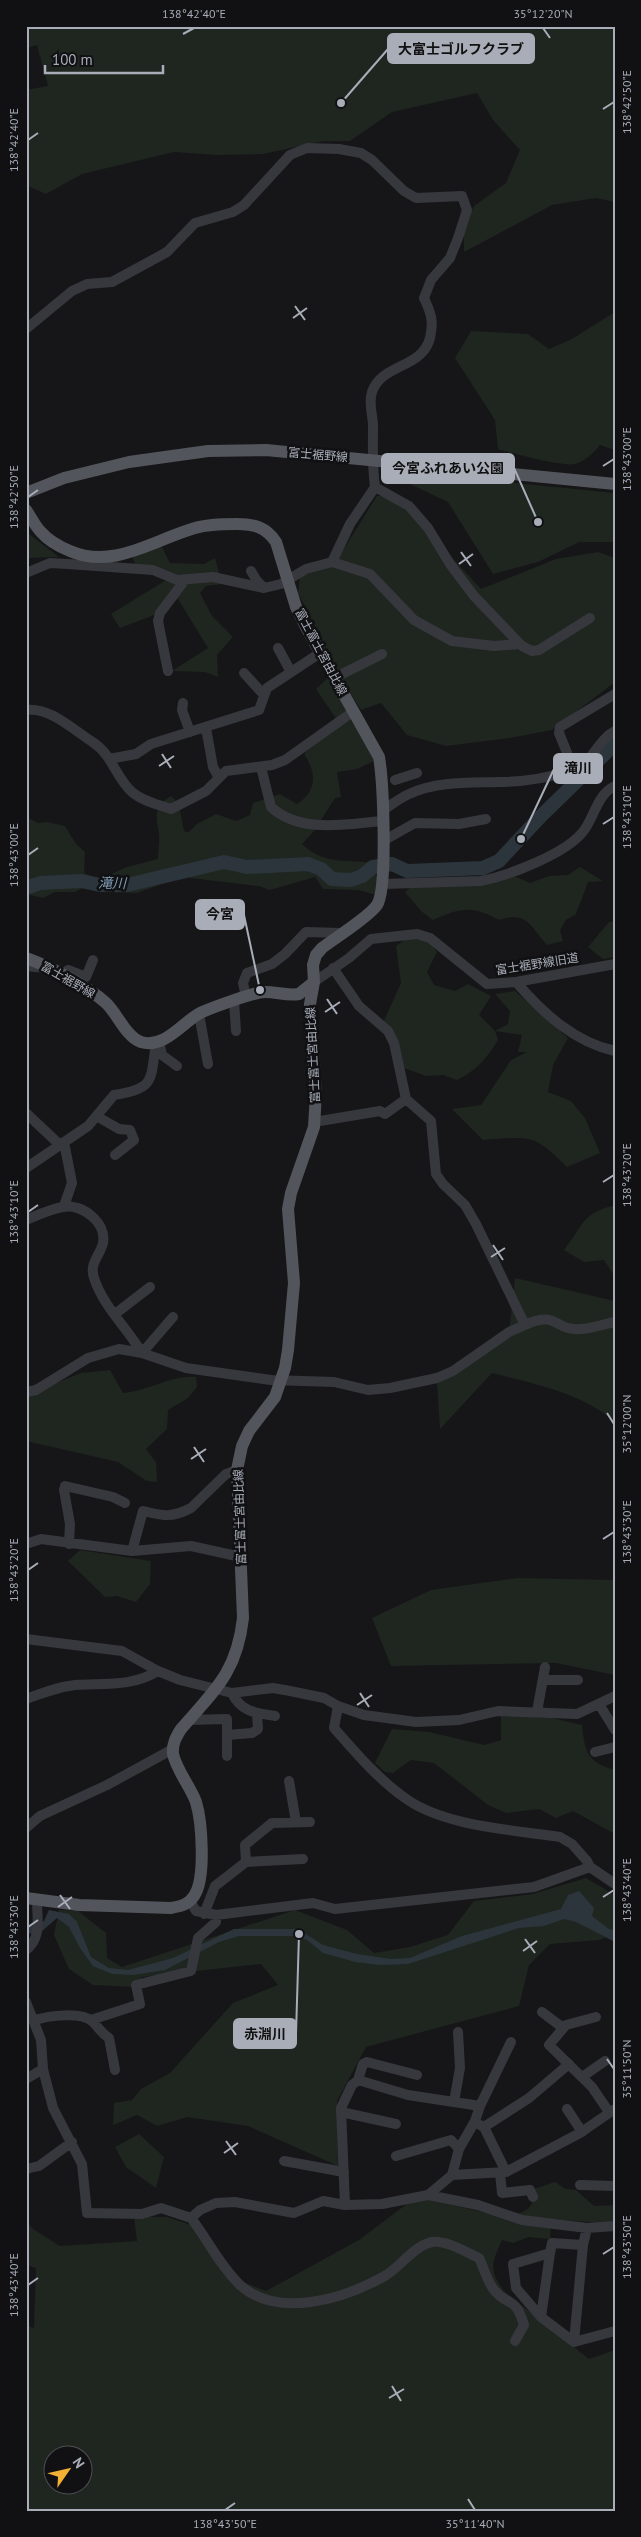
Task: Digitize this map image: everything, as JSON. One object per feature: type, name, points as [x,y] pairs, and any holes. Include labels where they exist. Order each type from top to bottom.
[{"type":"main road","name":"富士裾野線","points":[[26,492],[64,478],[129,462],[208,452],[266,450],[615,484]]},
{"type":"main road","name":"富士富士宮由比線","points":[[26,510],[42,533],[60,546],[94,558],[124,554],[196,528],[249,524],[261,527],[276,542],[296,607],[379,757],[383,778],[382,894],[376,907],[316,955],[313,965],[314,982],[310,1004],[316,1093],[314,1122],[310,1141],[290,1193],[288,1209],[294,1300],[288,1350],[275,1397],[249,1431],[242,1446],[237,1470],[243,1618],[238,1650],[230,1669],[174,1740],[173,1749]]},
{"type":"main road","name":"富士裾野線","points":[[26,958],[49,968],[107,1004],[139,1042],[158,1042]]},
{"type":"main road","points":[[158,1042],[199,1014],[264,992],[299,994],[314,982]]},
{"type":"main road","points":[[32,1900],[79,1905],[171,1908],[184,1906],[190,1901],[199,1886],[201,1866],[199,1816],[196,1802],[178,1768],[173,1749]]},
{"type":"street","points":[[26,329],[72,291],[87,284],[112,282],[167,252],[195,223],[233,212],[244,205],[290,155],[308,148],[339,149],[361,154],[372,160],[404,191],[416,198],[462,196],[467,210],[450,258],[431,280],[424,298],[434,324],[428,346],[411,363],[390,370],[377,382],[372,393],[370,404],[373,424],[371,460],[375,487],[350,524],[332,562]]},
{"type":"street","points":[[375,487],[409,506],[428,528],[450,564],[474,596],[520,644],[532,651],[539,650],[590,618]]},
{"type":"street","points":[[26,572],[50,563],[68,564],[154,570],[177,580],[213,578],[264,588],[281,584],[306,569],[332,562],[370,574],[414,620],[452,641],[494,646],[520,644]]},
{"type":"street","points":[[251,571],[264,588]]},
{"type":"street","points":[[168,671],[158,621],[160,614],[185,580]]},
{"type":"street","points":[[278,648],[291,672]]},
{"type":"street","points":[[109,759],[136,754],[151,744],[260,710],[267,688],[320,653]]},
{"type":"street","points":[[334,678],[382,654]]},
{"type":"street","points":[[244,673],[264,695]]},
{"type":"street","points":[[574,770],[559,733],[560,728],[615,694]]},
{"type":"street","points":[[183,703],[182,710],[190,732]]},
{"type":"street","points":[[26,710],[36,709],[48,712],[102,748],[130,791],[171,809],[206,791],[218,776],[234,769],[261,767],[285,760],[354,711]]},
{"type":"street","points":[[206,728],[213,766],[218,776]]},
{"type":"street","points":[[261,767],[271,807],[296,822],[333,825],[383,815],[410,794],[446,785],[474,781],[498,782],[540,779],[574,770],[593,757],[605,736],[615,731]]},
{"type":"street","points":[[395,780],[416,773]]},
{"type":"street","points":[[383,878],[487,880],[556,854],[585,829],[598,804],[615,786]]},
{"type":"street","points":[[383,842],[415,823],[459,824],[486,819]]},
{"type":"street","points":[[236,1031],[243,983],[247,973],[272,964],[285,954],[306,932],[342,933]]},
{"type":"street","name":"富士裾野線旧道","points":[[314,982],[349,958],[370,939],[417,934],[430,938],[487,984],[516,982],[615,964]]},
{"type":"street","points":[[61,975],[68,970],[86,977],[93,960]]},
{"type":"street","points":[[26,966],[49,968]]},
{"type":"street","points":[[333,968],[359,1006],[388,1031],[394,1043],[406,1099],[431,1120],[436,1174],[443,1184],[465,1205],[525,1325]]},
{"type":"street","points":[[516,982],[527,995],[567,1030],[585,1042],[615,1051]]},
{"type":"street","points":[[199,1014],[208,1064]]},
{"type":"street","points":[[158,1042],[162,1055],[177,1066]]},
{"type":"street","points":[[26,1168],[88,1126],[98,1117],[114,1095],[146,1087],[150,1081],[158,1042]]},
{"type":"street","points":[[314,1122],[380,1111],[385,1114],[406,1099]]},
{"type":"street","points":[[26,1113],[61,1143],[72,1183],[64,1206]]},
{"type":"street","points":[[98,1117],[119,1129],[130,1130],[133,1135],[134,1140],[114,1155]]},
{"type":"street","points":[[26,1220],[64,1206],[83,1211],[95,1218],[100,1225],[104,1239],[101,1250],[94,1259],[92,1271],[102,1295],[142,1352]]},
{"type":"street","points":[[115,1314],[150,1286]]},
{"type":"street","points":[[142,1352],[173,1318]]},
{"type":"street","points":[[26,1392],[36,1390],[88,1358],[119,1349],[142,1352],[186,1368],[280,1380],[334,1382],[368,1390],[390,1388],[437,1378],[453,1371],[509,1332],[541,1318],[553,1320],[567,1328],[580,1329],[615,1322]]},
{"type":"street","points":[[132,1551],[143,1511],[167,1517],[184,1512],[207,1494],[226,1474],[237,1470]]},
{"type":"street","points":[[69,1544],[70,1524],[64,1490],[65,1486],[113,1497],[125,1503]]},
{"type":"street","points":[[26,1544],[41,1539],[132,1551],[191,1546],[242,1557]]},
{"type":"street","points":[[26,1639],[122,1652],[158,1671],[232,1693],[282,1690],[324,1698],[338,1706],[364,1715],[435,1723],[459,1720],[498,1711],[577,1714],[615,1696]]},
{"type":"street","points":[[537,1712],[545,1667]]},
{"type":"street","points":[[26,1699],[46,1691],[73,1686],[126,1684],[158,1671]]},
{"type":"street","points":[[543,1680],[578,1680]]},
{"type":"street","points":[[232,1693],[237,1704],[249,1712],[275,1716]]},
{"type":"street","points":[[599,1704],[615,1730]]},
{"type":"street","points":[[338,1706],[334,1728],[383,1780],[406,1799],[426,1811],[454,1819],[560,1837],[572,1844],[590,1867],[615,1884]]},
{"type":"street","points":[[227,1735],[252,1733],[258,1729],[258,1714]]},
{"type":"street","points":[[188,1720],[227,1720],[226,1756]]},
{"type":"street","points":[[595,1752],[615,1747]]},
{"type":"street","points":[[26,1828],[40,1816],[107,1786],[173,1749]]},
{"type":"street","points":[[289,1781],[296,1822]]},
{"type":"street","points":[[246,1862],[245,1845],[272,1823],[310,1822]]},
{"type":"street","points":[[204,1914],[215,1886],[246,1862],[303,1859]]},
{"type":"street","points":[[190,1901],[196,1911],[216,1915],[313,1903],[336,1909],[534,1887],[590,1867]]},
{"type":"street","points":[[26,1950],[33,1945],[38,1931],[32,1900]]},
{"type":"street","points":[[35,2020],[73,2015],[91,2020],[140,2004],[136,1985],[191,1972],[198,1938],[216,1922],[216,1915]]},
{"type":"street","points":[[26,2002],[35,2020],[41,2040],[43,2069],[53,2108],[82,2164],[87,2213],[142,2214],[161,2208],[191,2218],[206,2237],[218,2258],[241,2285],[258,2297],[289,2304],[311,2302],[383,2277],[417,2250],[432,2242],[443,2243],[479,2258],[495,2292],[514,2303],[519,2310],[524,2325],[515,2341]]},
{"type":"street","points":[[542,2012],[563,2028]]},
{"type":"street","points":[[452,2175],[503,2172],[582,2132],[612,2110],[570,2064],[549,2045],[566,2025],[596,2017]]},
{"type":"street","points":[[91,2020],[101,2033],[109,2038],[115,2070]]},
{"type":"street","points":[[454,2102],[460,2068],[458,2032]]},
{"type":"street","points":[[428,2195],[452,2175],[459,2149],[475,2121],[480,2106],[511,2042]]},
{"type":"street","points":[[582,2077],[605,2061]]},
{"type":"street","points":[[345,2204],[340,2108],[352,2085],[358,2080],[364,2064],[367,2062],[417,2075]]},
{"type":"street","points":[[484,2127],[529,2098],[570,2064]]},
{"type":"street","points":[[26,2079],[43,2069]]},
{"type":"street","points":[[358,2080],[408,2095],[480,2106]]},
{"type":"street","points":[[567,2109],[582,2132]]},
{"type":"street","points":[[341,2112],[396,2124]]},
{"type":"street","points":[[475,2121],[484,2127],[503,2172],[502,2193],[530,2190],[534,2197]]},
{"type":"street","points":[[396,2156],[451,2140],[459,2149]]},
{"type":"street","points":[[26,2170],[39,2166],[72,2142]]},
{"type":"street","points":[[284,2161],[344,2172]]},
{"type":"street","points":[[580,2185],[615,2186]]},
{"type":"street","points":[[191,2218],[200,2210],[216,2203],[235,2202],[294,2213],[317,2202],[382,2204],[428,2195],[478,2205],[522,2220],[587,2228],[615,2226]]},
{"type":"street","points":[[574,2342],[583,2245],[587,2228]]},
{"type":"street","points":[[541,2318],[552,2243],[583,2245]]},
{"type":"street","points":[[550,2253],[513,2264],[516,2288],[541,2318],[574,2342]]},
{"type":"street","points":[[574,2342],[615,2331]]},
{"type":"shaded area","points":[[26,26],[615,26],[615,202],[596,198],[552,205],[464,252],[464,226],[474,206],[506,183],[520,150],[493,120],[477,93],[392,112],[350,141],[324,141],[263,154],[217,155],[174,152],[82,174],[46,194],[26,185],[26,90],[48,86],[37,45],[26,48]]},
{"type":"shaded area","points":[[615,312],[615,450],[600,445],[586,459],[579,463],[569,464],[537,459],[498,449],[495,420],[455,358],[471,331],[528,334],[549,349],[570,340]]},
{"type":"shaded area","points":[[378,469],[615,493],[615,542],[579,542],[538,562],[493,574],[448,502]]},
{"type":"shaded area","points":[[377,496],[387,496],[413,515],[481,589],[556,559],[598,552],[615,558],[615,682],[552,730],[510,738],[446,746],[407,735],[381,703],[361,710],[339,675],[346,679],[339,673],[298,593],[300,576],[333,566]]},
{"type":"shaded area","points":[[26,532],[29,534],[59,557],[26,558]]},
{"type":"shaded area","points":[[161,545],[170,563],[204,564],[215,558],[222,584],[206,586],[200,593],[212,616],[233,637],[217,655],[218,677],[205,672],[172,671],[208,648],[178,599],[154,615],[120,628],[111,614],[166,580],[152,573],[139,572],[132,557]]},
{"type":"shaded area","points":[[330,676],[350,711],[337,720],[316,689]]},
{"type":"shaded area","points":[[350,719],[365,741],[374,761],[357,769],[337,772],[341,797],[335,798],[314,831],[302,844],[310,851],[327,858],[373,863],[378,881],[376,895],[359,890],[323,889],[315,877],[270,890],[259,886],[182,877],[137,893],[104,892],[84,887],[75,892],[55,892],[43,898],[26,894],[26,814],[28,818],[38,823],[47,822],[65,826],[76,844],[85,852],[84,873],[100,879],[127,867],[158,859],[157,813],[161,804],[171,796],[180,809],[185,832],[189,832],[197,824],[216,814],[236,821],[250,815],[253,803],[280,794],[297,804],[304,799],[313,781],[311,768],[304,754],[315,743]]},
{"type":"shaded area","points":[[580,867],[603,881],[588,882],[576,914],[566,920],[560,930],[563,941],[547,945],[532,926],[516,917],[499,920],[481,912],[466,910],[433,920],[421,911],[405,892],[410,888],[512,875],[530,883],[549,876],[568,875]]},
{"type":"shaded area","points":[[615,921],[615,957],[603,959],[588,947],[609,922]]},
{"type":"shaded area","points":[[410,936],[429,941],[437,952],[427,972],[434,985],[455,991],[468,984],[491,996],[479,1015],[495,1031],[498,1040],[481,1063],[457,1080],[443,1075],[426,1076],[404,1068],[383,1023],[401,983],[396,946]]},
{"type":"shaded area","points":[[515,991],[568,1038],[553,1065],[548,1092],[571,1101],[585,1118],[600,1153],[567,1167],[546,1148],[530,1139],[483,1140],[452,1109],[481,1105],[511,1060],[527,1052],[518,1052],[522,1035],[495,1031],[508,1024],[510,1011],[495,994]]},
{"type":"shaded area","points":[[615,1205],[615,1277],[604,1260],[584,1262],[564,1250],[589,1217],[595,1212]]},
{"type":"shaded area","points":[[515,1278],[615,1301],[615,1422],[602,1412],[573,1397],[492,1373],[440,1429],[437,1383],[509,1332]]},
{"type":"shaded area","points":[[110,1370],[123,1393],[133,1392],[178,1378],[196,1377],[197,1387],[188,1398],[168,1410],[167,1429],[146,1449],[156,1462],[157,1482],[147,1481],[118,1462],[26,1441],[26,1395],[81,1373]]},
{"type":"shaded area","points":[[80,1550],[151,1561],[150,1584],[136,1602],[117,1596],[105,1597],[68,1561]]},
{"type":"shaded area","points":[[517,1578],[615,1580],[615,1675],[556,1663],[391,1666],[372,1618],[431,1590]]},
{"type":"shaded area","points":[[501,1715],[552,1718],[582,1725],[584,1742],[589,1755],[598,1763],[615,1770],[615,1834],[573,1811],[556,1818],[539,1809],[506,1813],[488,1805],[434,1763],[411,1760],[393,1773],[385,1772],[375,1763],[392,1729],[429,1732],[484,1745],[501,1740]]},
{"type":"shaded area","points":[[586,1878],[615,1895],[615,1934],[599,1940],[550,1944],[529,1965],[519,2006],[366,2047],[337,2101],[338,2166],[248,2126],[187,2117],[157,2126],[137,2115],[113,2125],[114,2103],[132,2100],[141,2089],[170,2073],[233,2003],[278,1985],[261,1964],[142,1977],[133,1987],[93,1985],[69,1969],[54,1935],[59,1910],[78,1911],[106,1933],[107,1958],[122,1967],[295,1910],[347,1930],[374,1953],[410,1947],[448,1935],[474,1901],[533,1894]]},
{"type":"shaded area","points":[[579,1891],[594,1908],[592,1916],[609,1929],[615,1930],[615,1942],[576,1922],[564,1919],[544,1926],[519,1928],[408,1964],[380,1965],[355,1962],[323,1953],[307,1940],[294,1936],[239,1936],[219,1942],[165,1970],[133,1975],[112,1974],[93,1966],[80,1948],[69,1927],[57,1918],[41,1932],[26,1934],[26,1922],[31,1926],[44,1921],[49,1910],[69,1914],[77,1922],[91,1957],[109,1968],[128,1970],[173,1958],[234,1929],[298,1929],[323,1945],[357,1954],[391,1959],[410,1958],[462,1936],[561,1909],[568,1895]]},
{"type":"shaded area","points":[[139,2134],[164,2157],[156,2188],[126,2167],[115,2147]]},
{"type":"shaded area","points":[[555,2182],[566,2189],[576,2190],[594,2206],[615,2205],[615,2222],[600,2223],[551,2219],[550,2239],[529,2237],[513,2243],[502,2240],[493,2266],[496,2277],[504,2291],[589,2359],[615,2350],[615,2511],[26,2511],[26,2325],[34,2328],[36,2268],[26,2265],[26,2222],[33,2229],[60,2246],[137,2241],[134,2217],[167,2217],[191,2225],[223,2274],[266,2291],[359,2240],[408,2203],[429,2200],[510,2218],[528,2209],[537,2196],[534,2189]]},
{"type":"waterway","name":"滝川","points":[[26,885],[29,887],[40,883],[81,881],[100,885],[127,885],[224,862],[247,867],[308,864],[321,869],[332,879],[351,880],[362,876],[373,867],[392,864],[407,871],[483,868],[499,861],[541,816],[615,744]]},
{"type":"place","name":"大富士ゴルフクラブ","points":[[341,103]]},
{"type":"place","name":"今宮ふれあい公園","points":[[538,522]]},
{"type":"place","name":"滝川","points":[[521,839]]},
{"type":"place","name":"今宮","points":[[260,990]]},
{"type":"place","name":"赤淵川","points":[[299,1934]]}]
